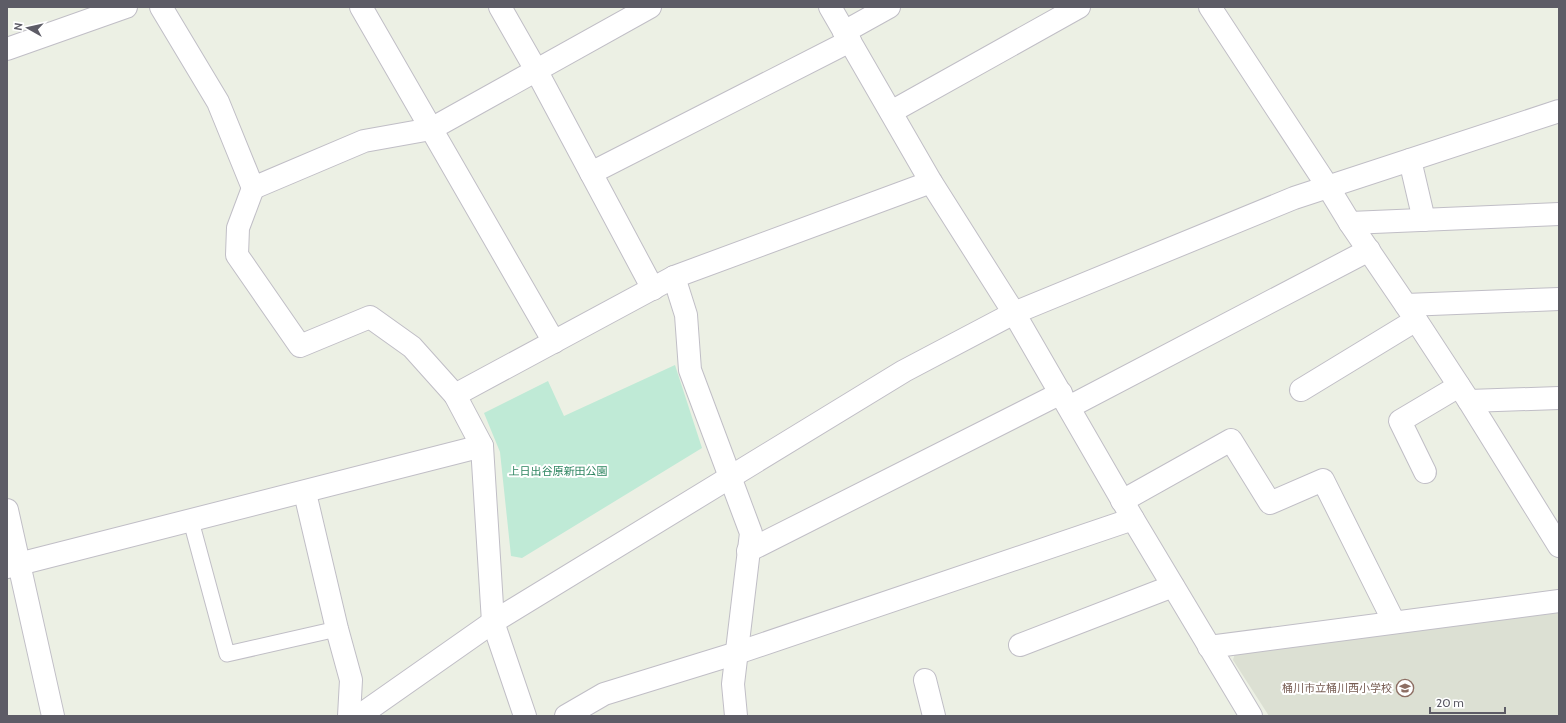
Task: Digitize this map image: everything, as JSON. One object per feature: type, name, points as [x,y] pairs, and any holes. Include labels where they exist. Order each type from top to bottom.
[{"type":"street","points":[[7,49],[126,7]]},
{"type":"street","points":[[161,7],[218,102],[253,188],[238,228],[237,255],[300,346],[370,317],[412,347],[455,395],[482,446],[493,622],[525,716]]},
{"type":"street","points":[[361,7],[554,342]]},
{"type":"street","points":[[500,7],[536,70],[653,289]]},
{"type":"street","points":[[253,188],[364,141],[431,129],[650,7]]},
{"type":"street","points":[[830,7],[931,182],[1014,313],[1065,400],[1209,647],[1244,714]]},
{"type":"street","points":[[591,173],[847,36],[889,7]]},
{"type":"street","points":[[891,112],[1079,7]]},
{"type":"street","points":[[1210,7],[1350,223],[1464,393],[1559,544]]},
{"type":"street","points":[[359,716],[493,622],[904,371],[1014,313],[1294,198],[1559,111]]},
{"type":"street","points":[[1410,160],[1424,220]]},
{"type":"street","points":[[455,395],[674,277],[931,182]]},
{"type":"street","points":[[1350,223],[1559,214]]},
{"type":"street","points":[[748,551],[1065,400],[1369,250]]},
{"type":"street","points":[[674,277],[686,315],[690,370],[731,477],[750,533],[733,684],[736,716]]},
{"type":"street","points":[[1301,390],[1411,312],[1559,299]]},
{"type":"street","points":[[1425,472],[1400,421],[1464,393],[1559,398]]},
{"type":"street","points":[[566,716],[604,694],[737,653],[1128,510],[1231,440],[1270,503],[1323,480],[1394,622]]},
{"type":"street","points":[[13,566],[305,493],[482,446]]},
{"type":"street","points":[[305,493],[336,629],[351,680],[348,716]]},
{"type":"street","points":[[7,510],[13,566],[53,716]]},
{"type":"street","points":[[1020,645],[1173,586]]},
{"type":"street","points":[[1209,647],[1559,600]]},
{"type":"street","points":[[925,680],[934,716]]},
{"type":"lane","points":[[191,521],[226,654],[336,629]]},
{"type":"shaded area","name":"桶川市立桶川西小学校","points":[[1559,613],[1559,716],[1269,716],[1233,660],[1236,650]]},
{"type":"green space","name":"上日出谷原新田公園","points":[[675,365],[702,448],[522,558],[511,556],[500,452],[484,413],[548,381],[564,416]]},
{"type":"place","name":"桶川市立桶川西小学校","points":[[1405,688]]}]
